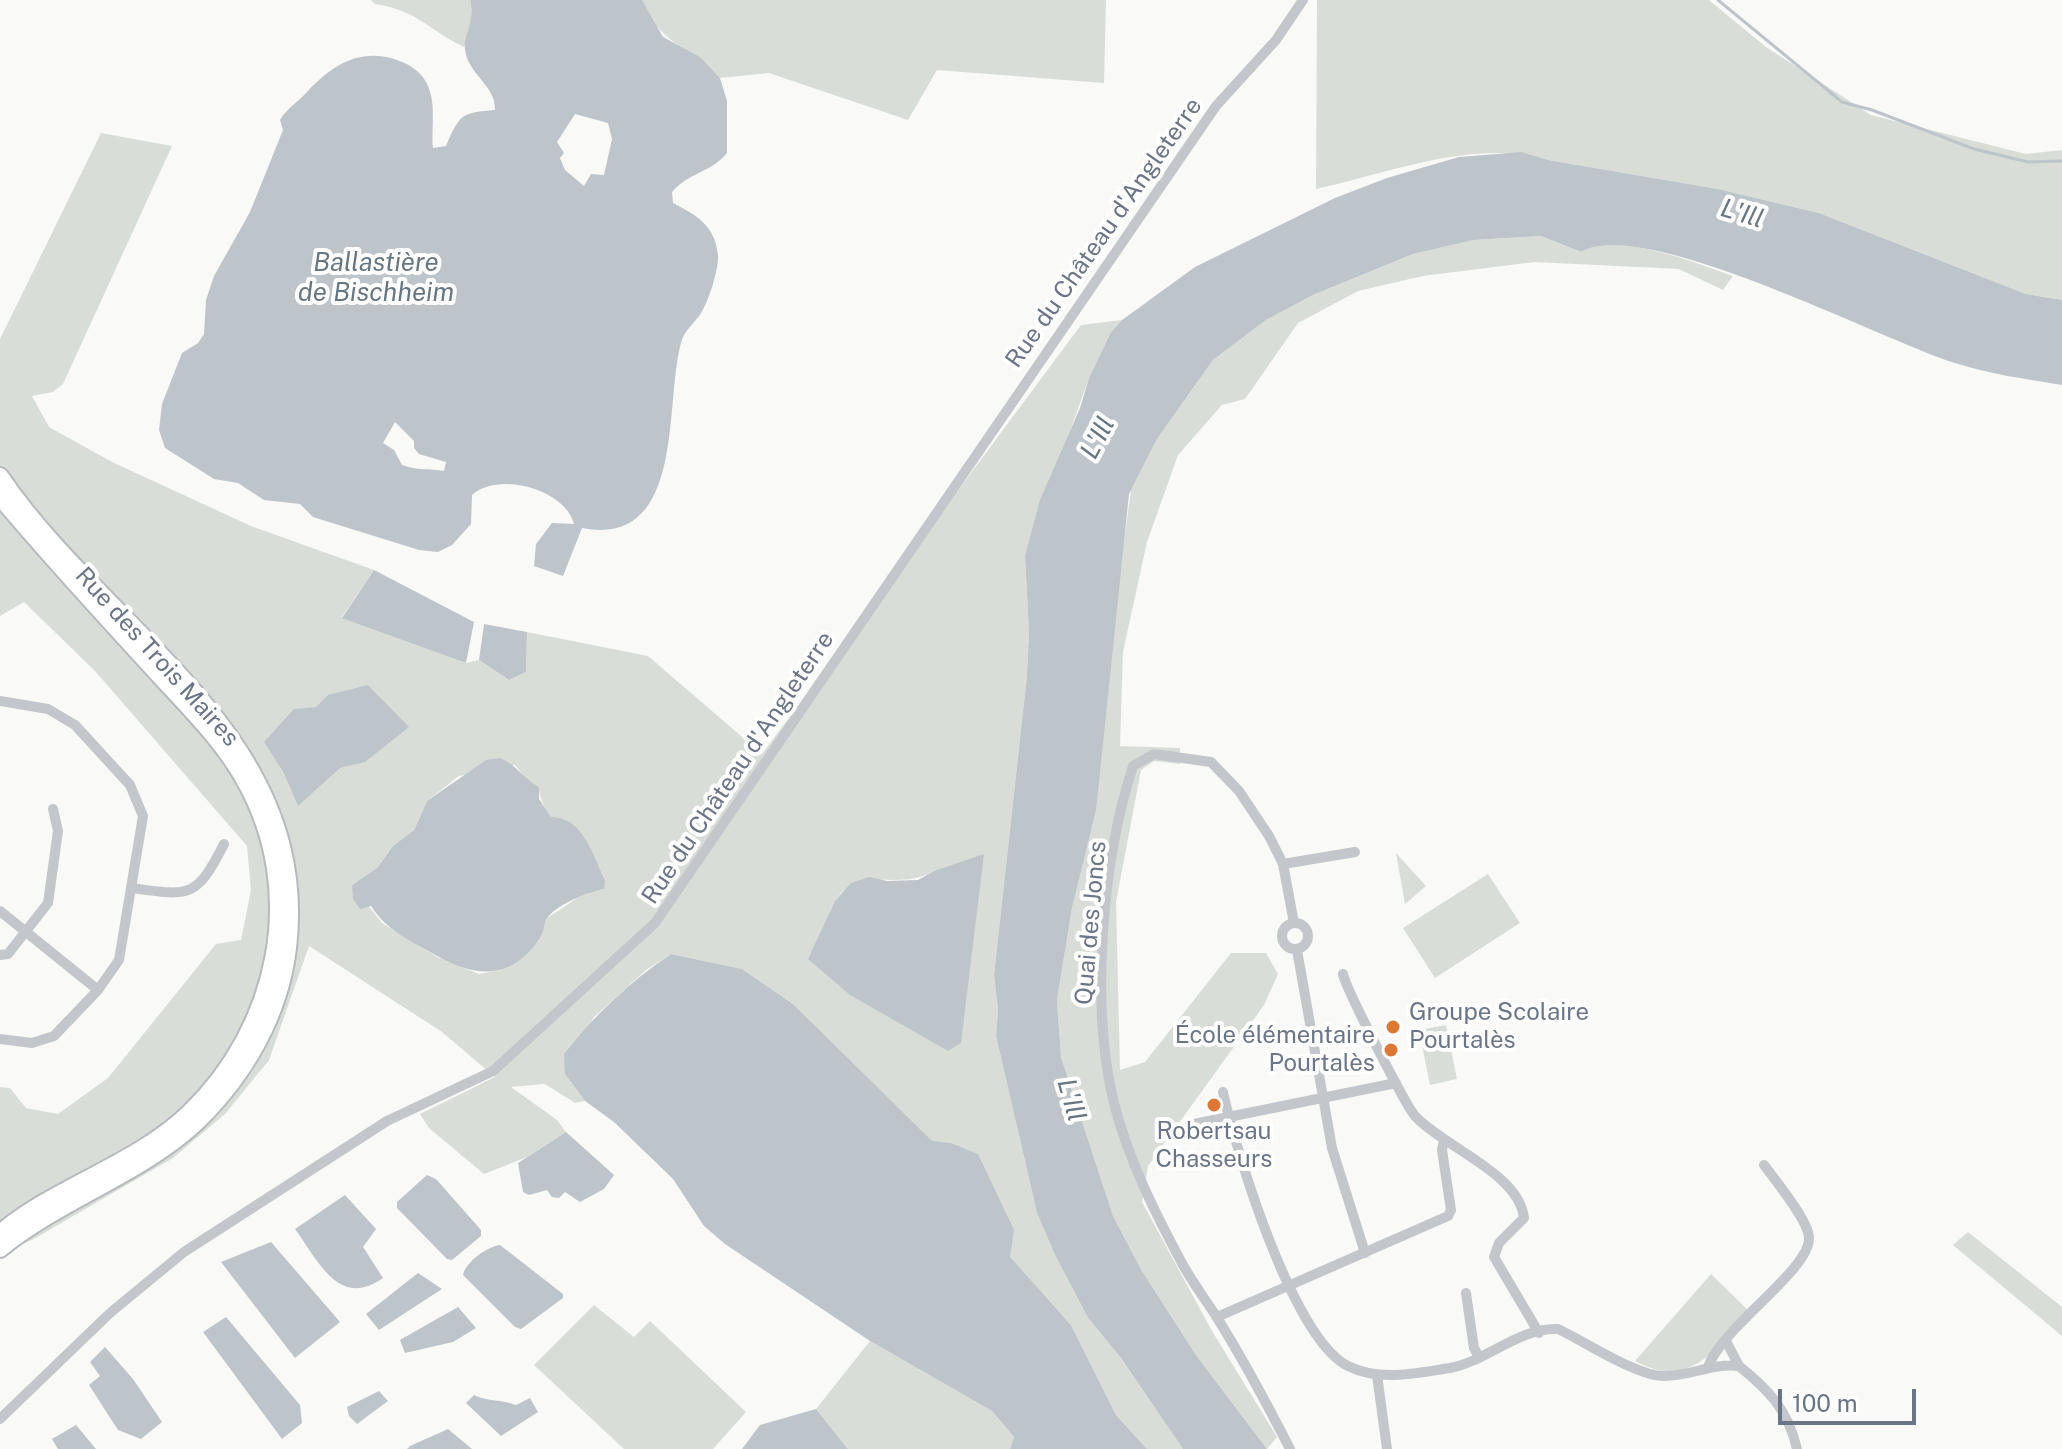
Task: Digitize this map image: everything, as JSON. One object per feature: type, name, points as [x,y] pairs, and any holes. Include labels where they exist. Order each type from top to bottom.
[{"type":"main road","name":"Rue des Trois Maires","points":[[0,476],[54,544],[215,715],[254,769],[275,817],[284,851],[290,927],[286,966],[268,1023],[226,1092],[195,1124],[159,1152],[57,1208],[0,1249]]},
{"type":"main road","name":"Rue des Trois Maires","points":[[0,497],[229,755],[265,825],[278,902],[278,938],[262,1003],[238,1054],[217,1085],[186,1116],[155,1140],[51,1198],[0,1233]]},
{"type":"street","name":"Rue du Château d'Angleterre","points":[[0,1419],[110,1313],[184,1252],[387,1121],[493,1071],[655,923],[1216,106],[1276,40],[1303,0]]},
{"type":"street","points":[[0,701],[48,709],[75,725],[130,785],[143,816],[119,960],[98,990],[54,1036],[32,1043],[0,1039]]},
{"type":"street","name":"Quai des Joncs","points":[[1283,864],[1253,809],[1211,762],[1154,754],[1133,766],[1127,783],[1110,878],[1101,974],[1102,1026],[1114,1104],[1139,1175],[1184,1267],[1217,1317],[1290,1449]]},
{"type":"street","points":[[0,955],[8,954],[48,903],[58,831],[53,809]]},
{"type":"street","points":[[132,888],[182,895],[192,890],[211,869],[224,844]]},
{"type":"street","points":[[1294,923],[1283,864],[1355,852]]},
{"type":"street","points":[[0,911],[98,990]]},
{"type":"street","points":[[1294,923],[1302,925],[1308,935],[1307,943],[1297,950],[1285,945],[1282,938],[1284,930],[1294,923]]},
{"type":"street","points":[[1297,950],[1332,1148],[1365,1253]]},
{"type":"street","points":[[1343,974],[1414,1114],[1444,1140],[1503,1181],[1520,1200],[1524,1218],[1496,1248],[1494,1257],[1539,1333]]},
{"type":"street","points":[[1189,1125],[1396,1083]]},
{"type":"street","points":[[1223,1092],[1251,1192],[1309,1324],[1328,1351],[1344,1364],[1377,1375],[1448,1368],[1467,1364],[1539,1333],[1558,1329],[1661,1377],[1708,1367],[1739,1366]]},
{"type":"street","points":[[1217,1317],[1448,1216],[1451,1210],[1442,1150],[1444,1140]]},
{"type":"street","points":[[1708,1367],[1726,1341],[1801,1259],[1809,1238],[1807,1229],[1764,1165]]},
{"type":"street","points":[[1466,1293],[1474,1348],[1479,1357]]},
{"type":"street","points":[[1726,1341],[1739,1366],[1775,1398],[1792,1429],[1797,1449]]},
{"type":"street","points":[[1377,1375],[1387,1449]]},
{"type":"shaded area","points":[[371,0],[470,0],[472,18],[467,41],[464,47],[413,16]]},
{"type":"shaded area","points":[[642,0],[1106,0],[1104,83],[937,70],[908,120],[769,73],[720,78],[656,26]]},
{"type":"shaded area","points":[[1317,0],[1709,0],[1766,47],[1871,115],[2026,154],[2062,150],[2062,300],[2026,294],[1819,213],[1718,189],[1520,154],[1462,155],[1432,160],[1316,189]]},
{"type":"shaded area","points":[[101,133],[172,146],[63,384],[53,392],[32,396],[49,427],[112,462],[251,526],[374,570],[342,617],[466,663],[479,660],[509,680],[526,672],[527,632],[648,656],[762,754],[1081,325],[1122,320],[1111,332],[1089,378],[1025,556],[1029,632],[1027,675],[994,975],[998,1010],[996,1036],[1037,1213],[1055,1255],[1088,1318],[1121,1358],[1183,1449],[1147,1449],[1116,1415],[1071,1325],[1009,1257],[951,1143],[932,1142],[793,1004],[742,969],[671,954],[646,970],[594,1017],[565,1074],[585,1101],[575,1103],[545,1084],[511,1087],[557,1120],[566,1132],[527,1157],[484,1174],[429,1128],[420,1114],[495,1077],[442,1032],[309,946],[269,1060],[225,1114],[173,1158],[32,1240],[0,1252],[0,1087],[10,1088],[26,1108],[58,1114],[108,1078],[216,944],[241,940],[251,890],[247,846],[95,671],[24,602],[0,616],[0,339]],"holes":[[[515,765],[529,782],[539,787],[541,798],[555,825],[604,889],[588,891],[547,918],[541,937],[501,970],[479,974],[437,957],[382,923],[352,885],[377,868],[393,846],[414,830],[427,801],[459,776]],[[934,871],[948,1051],[829,914],[839,896],[862,881],[903,880]]]},
{"type":"shaded area","points":[[1541,236],[1581,252],[1597,246],[1615,245],[1657,251],[1733,276],[1723,290],[1679,269],[1534,262],[1423,276],[1358,291],[1298,323],[1245,399],[1222,405],[1178,455],[1147,542],[1123,652],[1120,746],[1180,748],[1180,764],[1154,761],[1141,770],[1116,902],[1120,1070],[1145,1062],[1231,953],[1266,953],[1278,974],[1264,1005],[1148,1166],[1142,1202],[1212,1331],[1277,1437],[1267,1449],[1196,1355],[1142,1271],[1113,1216],[1061,1057],[1057,1000],[1072,908],[1096,811],[1115,606],[1131,490],[1157,439],[1213,360],[1266,320],[1313,295],[1413,254],[1474,240]]},
{"type":"shaded area","points":[[1396,853],[1426,886],[1405,904]]},
{"type":"shaded area","points":[[1488,874],[1520,923],[1435,978],[1403,928]]},
{"type":"shaded area","points":[[1446,1025],[1457,1079],[1430,1085],[1419,1030]]},
{"type":"shaded area","points":[[1968,1232],[2062,1307],[2062,1336],[1953,1245]]},
{"type":"shaded area","points":[[1711,1274],[1748,1310],[1725,1339],[1687,1368],[1672,1371],[1654,1369],[1635,1361]]},
{"type":"shaded area","points":[[594,1305],[634,1337],[650,1321],[746,1412],[713,1449],[624,1449],[534,1365]]},
{"type":"shaded area","points":[[870,1341],[992,1411],[1014,1437],[1010,1449],[848,1449],[816,1409]]},
{"type":"water","name":"Ballastière de Bischheim","points":[[470,0],[642,0],[663,37],[700,57],[720,78],[727,101],[727,153],[672,192],[673,203],[697,217],[709,229],[716,245],[718,261],[707,301],[681,343],[670,434],[655,494],[639,516],[615,528],[582,528],[563,576],[534,566],[536,544],[552,523],[574,524],[558,501],[529,487],[498,484],[483,488],[472,495],[471,524],[452,545],[438,552],[419,550],[313,517],[300,504],[264,500],[238,483],[214,479],[165,448],[159,430],[162,404],[182,353],[198,343],[204,334],[206,300],[214,276],[250,212],[283,130],[280,120],[336,67],[358,58],[383,57],[406,64],[424,78],[431,98],[433,148],[446,146],[463,117],[495,110],[491,93],[467,58],[465,44]],"holes":[[[575,114],[608,123],[612,139],[604,175],[591,174],[584,186],[565,170],[560,158],[564,153],[557,142]],[[395,422],[414,441],[414,448],[419,454],[446,462],[444,471],[402,465],[394,450],[383,443]]]},
{"type":"water","name":"L'Ill","points":[[1521,152],[1548,160],[1718,189],[1819,213],[2026,294],[2062,300],[2062,385],[1955,363],[1765,285],[1708,265],[1656,251],[1612,245],[1581,252],[1541,236],[1474,240],[1413,254],[1313,295],[1266,320],[1213,360],[1157,439],[1129,494],[1096,811],[1072,908],[1057,1000],[1061,1057],[1113,1216],[1142,1271],[1196,1355],[1267,1449],[1183,1449],[1121,1358],[1088,1318],[1055,1255],[1037,1213],[996,1036],[998,1010],[994,975],[1027,675],[1029,632],[1025,556],[1040,500],[1080,408],[1089,378],[1111,332],[1122,320],[1195,267],[1335,198],[1387,178],[1459,157]]},
{"type":"water","points":[[374,570],[474,622],[466,663],[342,618]]},
{"type":"water","points":[[484,624],[527,632],[526,672],[509,680],[479,660]]},
{"type":"water","points":[[368,685],[409,727],[365,762],[340,768],[298,806],[284,773],[264,742],[294,709],[316,707],[328,695]]},
{"type":"water","points":[[500,758],[539,787],[539,799],[551,817],[571,823],[579,830],[605,881],[604,889],[581,896],[550,915],[540,938],[528,953],[515,963],[488,972],[444,960],[389,926],[371,906],[360,909],[353,899],[352,885],[377,868],[393,846],[414,830],[427,801],[486,760]]},
{"type":"water","points":[[984,854],[961,1043],[948,1051],[850,995],[808,959],[835,901],[851,883],[870,877],[887,881],[918,880],[934,871]]},
{"type":"water","points":[[671,954],[742,969],[793,1004],[932,1141],[951,1143],[978,1154],[1014,1230],[1010,1257],[1071,1325],[1116,1415],[1147,1449],[1010,1449],[1014,1437],[992,1411],[870,1341],[725,1244],[704,1226],[673,1179],[614,1122],[585,1101],[565,1074],[564,1054],[588,1026],[613,1000]]},
{"type":"water","points":[[566,1132],[614,1175],[604,1189],[580,1202],[565,1192],[559,1198],[552,1197],[547,1190],[529,1195],[523,1192],[518,1163]]},
{"type":"water","points":[[427,1175],[436,1179],[481,1230],[481,1236],[452,1260],[447,1259],[397,1208],[397,1202]]},
{"type":"water","points":[[345,1195],[376,1229],[363,1247],[383,1278],[368,1286],[354,1288],[332,1278],[295,1229]]},
{"type":"water","points":[[271,1242],[340,1322],[295,1358],[221,1262]]},
{"type":"water","points":[[500,1245],[563,1294],[563,1298],[521,1329],[515,1327],[463,1275],[477,1256]]},
{"type":"water","points":[[418,1273],[442,1289],[379,1330],[366,1314]]},
{"type":"water","points":[[458,1307],[476,1328],[453,1342],[405,1353],[400,1340]]},
{"type":"water","points":[[226,1317],[300,1405],[302,1423],[282,1439],[203,1332]]},
{"type":"water","points":[[105,1347],[133,1379],[162,1422],[141,1439],[118,1430],[89,1385],[100,1376],[90,1362]]},
{"type":"water","points":[[379,1391],[388,1401],[357,1424],[349,1416],[347,1407]]},
{"type":"water","points":[[474,1395],[516,1405],[530,1398],[538,1412],[501,1436],[466,1403]]},
{"type":"water","points":[[816,1409],[848,1449],[742,1449],[760,1425]]},
{"type":"water","points":[[76,1425],[96,1449],[58,1449],[52,1439]]},
{"type":"water","points":[[448,1429],[472,1449],[407,1449],[410,1446]]},
{"type":"waterway","points":[[1718,0],[1842,102],[1872,110],[1974,149],[2028,162],[2062,161]]},
{"type":"place","name":"Groupe Scolaire Pourtalès","points":[[1393,1027]]},
{"type":"place","name":"École élémentaire Pourtalès","points":[[1391,1050]]},
{"type":"place","name":"Robertsau Chasseurs","points":[[1214,1105]]}]
